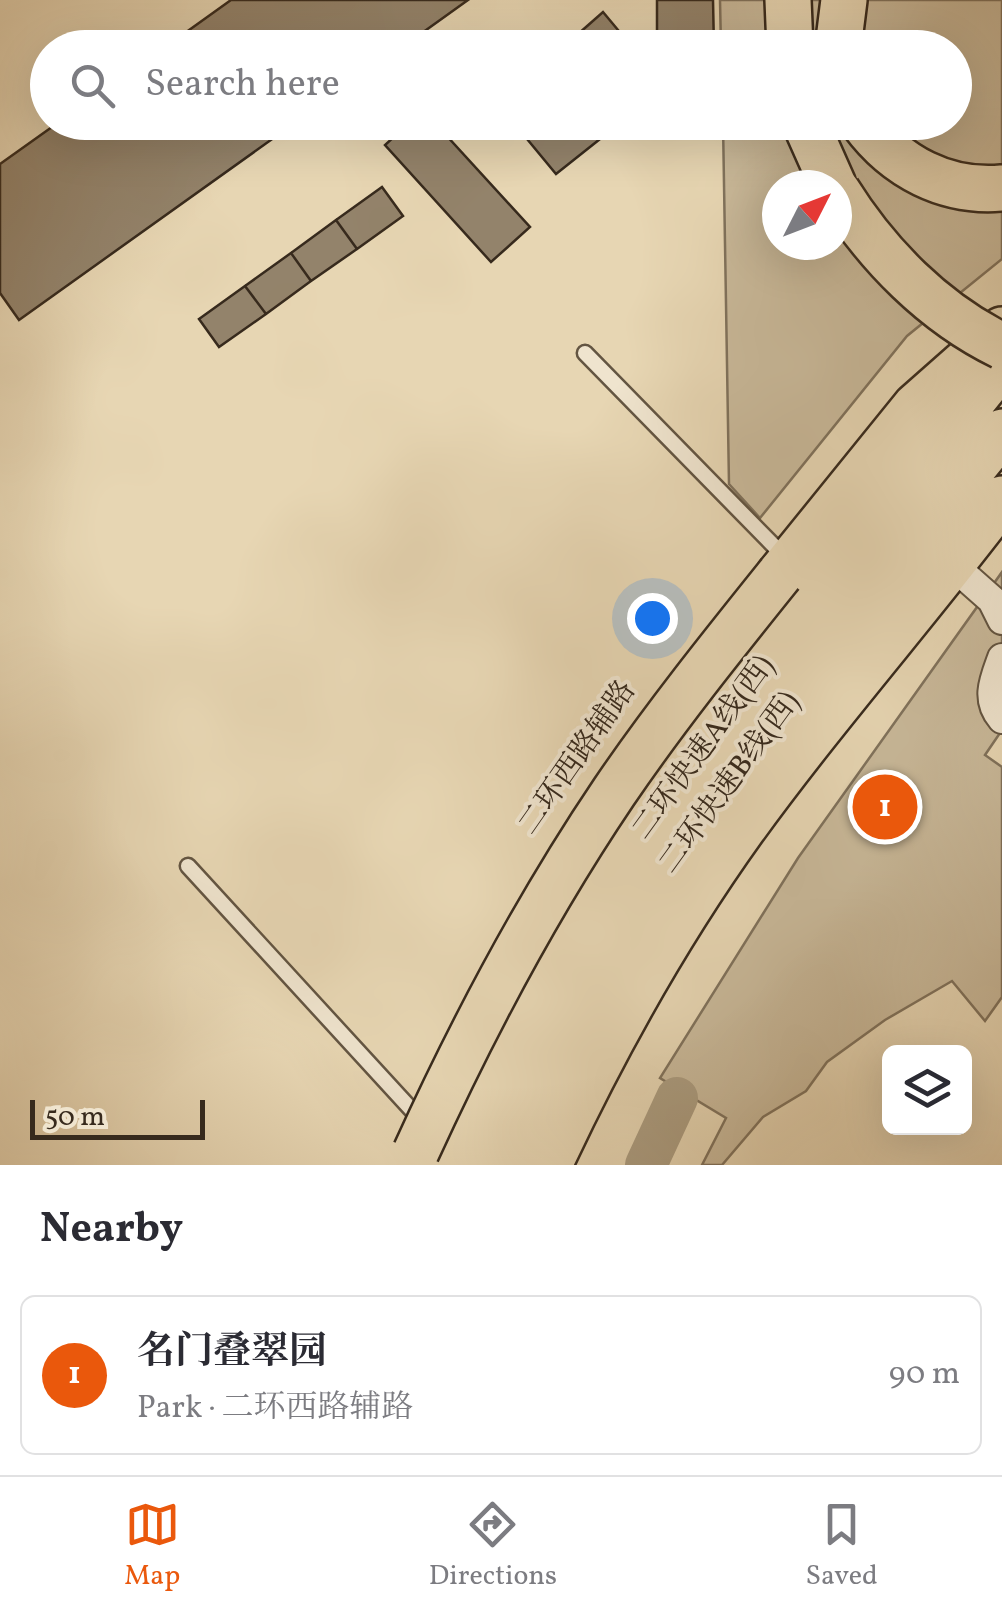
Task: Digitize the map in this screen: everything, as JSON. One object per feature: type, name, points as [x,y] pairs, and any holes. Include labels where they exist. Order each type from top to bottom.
[{"type":"highway","points":[[788,0],[789,30]]},
{"type":"highway","points":[[840,30],[844,0]]},
{"type":"highway","points":[[813,140],[827,170]]},
{"type":"highway","points":[[879,140],[917,171],[960,187],[1002,188]]},
{"type":"highway","points":[[852,213],[905,276],[949,314],[1002,346]]},
{"type":"highway","points":[[436,1157],[482,1014],[577,849],[662,724],[777,560],[944,378],[1002,329]]},
{"type":"highway","name":"二环快速A线(西)","points":[[436,1157],[505,1062],[562,955],[650,815],[738,694],[1002,364]]},
{"type":"highway","name":"二环快速B线(西)","points":[[503,1165],[578,1014],[684,839],[779,710],[1002,432]]},
{"type":"highway","points":[[549,1165],[635,997],[697,895],[752,816],[1002,499]]},
{"type":"street","points":[[572,1165],[640,1032],[736,875],[829,748],[1002,533]]},
{"type":"street","points":[[966,577],[992,600],[1002,620]]},
{"type":"street","points":[[1002,658],[991,690],[993,709],[1002,720]]},
{"type":"lane","points":[[585,354],[777,560]]},
{"type":"lane","points":[[188,866],[420,1119],[436,1157]]},
{"type":"shaded area","points":[[720,0],[1002,0],[1002,259],[907,336],[760,518],[729,484],[723,140],[972,140],[972,30],[721,30]]},
{"type":"shaded area","points":[[1002,572],[1002,730],[985,755],[1002,767],[1002,997],[985,1021],[952,981],[885,1020],[827,1062],[806,1091],[763,1117],[722,1165],[702,1165],[726,1118],[660,1078],[798,858]]},
{"type":"building","points":[[231,0],[468,0],[426,30],[189,30]]},
{"type":"building","points":[[657,0],[713,0],[714,30],[657,30]]},
{"type":"building","points":[[603,12],[618,30],[583,30]]},
{"type":"building","points":[[34,140],[271,140],[19,320],[0,293],[0,164]]},
{"type":"building","points":[[390,140],[450,140],[530,227],[491,262],[385,145]]},
{"type":"building","points":[[528,140],[599,140],[556,174]]},
{"type":"building","points":[[382,187],[403,216],[357,249],[336,220]]},
{"type":"building","points":[[336,220],[357,249],[311,281],[291,253]]},
{"type":"building","points":[[291,253],[311,281],[266,314],[245,286]]},
{"type":"building","points":[[245,286],[266,314],[219,347],[199,319]]},
{"type":"waterway","points":[[646,1165],[677,1098]]},
{"type":"place","name":"名门叠翠园","points":[[885,807]]}]
